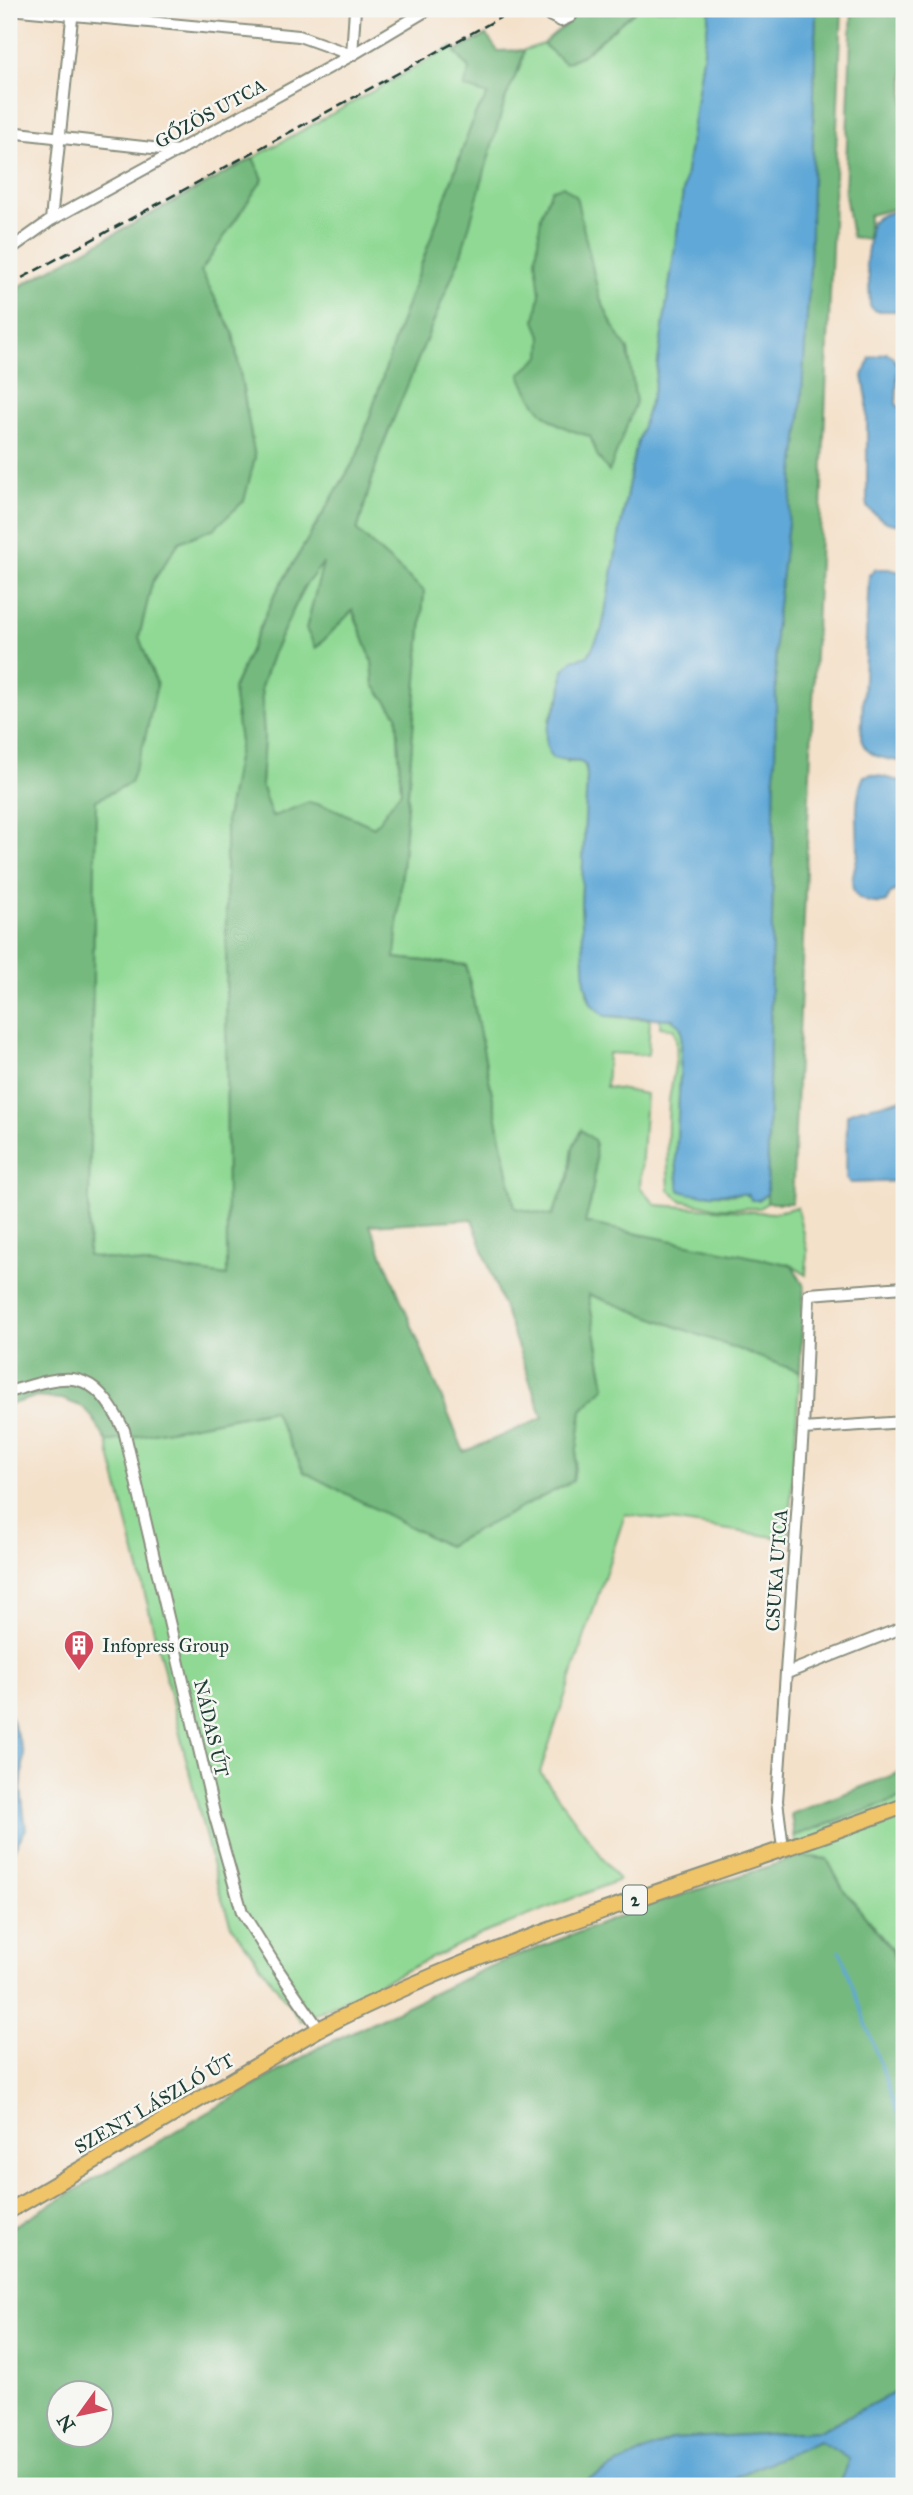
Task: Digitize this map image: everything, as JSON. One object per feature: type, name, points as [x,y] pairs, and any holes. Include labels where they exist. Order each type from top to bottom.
[{"type":"main road","name":"2","points":[[319,2029],[404,1988],[557,1927],[904,1806]]},
{"type":"main road","name":"SZENT LÁSZLÓ ÚT","points":[[9,2211],[319,2029]]},
{"type":"street","points":[[9,9],[299,36],[352,55],[355,9]]},
{"type":"street","name":"GŐZÖS UTCA","points":[[9,250],[51,219],[352,55],[429,9]]},
{"type":"street","points":[[548,9],[549,15],[561,21],[576,9]]},
{"type":"street","points":[[51,219],[73,13]]},
{"type":"street","points":[[9,132],[179,150]]},
{"type":"street","name":"CSUKA UTCA","points":[[783,1848],[777,1801],[803,1429],[809,1294],[904,1287]]},
{"type":"street","name":"NÁDAS ÚT","points":[[9,1392],[63,1377],[83,1381],[100,1391],[113,1408],[124,1430],[215,1817],[242,1912],[319,2029]]},
{"type":"street","points":[[803,1429],[904,1422]]},
{"type":"street","points":[[787,1673],[904,1627]]},
{"type":"green space","points":[[579,9],[637,9],[583,55],[565,63],[543,44],[569,22]]},
{"type":"green space","points":[[637,9],[710,9],[654,389],[634,455],[602,629],[588,656],[563,670],[561,695],[549,720],[567,762],[584,762],[587,775],[581,905],[587,994],[597,1010],[604,1014],[621,1018],[650,1019],[648,1055],[608,1053],[606,1087],[646,1094],[640,1187],[656,1205],[773,1213],[797,1207],[807,1251],[806,1275],[792,1265],[584,1223],[591,1201],[581,1130],[573,1147],[569,1177],[551,1216],[515,1208],[466,965],[395,958],[424,592],[357,531],[380,452],[513,78],[521,67],[524,50],[543,44],[565,63],[583,55]]},
{"type":"green space","points":[[816,9],[842,9],[792,1203],[767,1203],[775,631],[800,422],[810,269]]},
{"type":"green space","points":[[852,9],[904,9],[904,206],[869,215],[868,239],[852,237],[845,194]]},
{"type":"green space","points":[[486,35],[498,51],[524,50],[505,100],[461,255],[380,452],[357,531],[424,591],[395,958],[466,965],[515,1208],[552,1216],[569,1177],[573,1147],[581,1130],[595,1141],[594,1182],[585,1223],[792,1265],[804,1286],[800,1372],[588,1294],[605,1387],[582,1410],[573,1481],[447,1546],[304,1472],[273,1410],[107,1442],[83,1407],[62,1399],[35,1397],[9,1405],[9,292],[253,158],[263,179],[201,271],[233,333],[255,458],[244,501],[215,528],[179,542],[152,583],[139,637],[157,685],[144,743],[130,783],[96,800],[88,1256],[227,1276],[226,819],[240,742],[233,689],[274,596],[357,456],[400,324],[475,115],[488,95],[464,87],[470,69],[455,52]],"holes":[[[323,563],[306,629],[316,648],[353,610],[372,661],[374,685],[397,715],[401,791],[374,827],[332,808],[309,802],[272,817],[261,785],[264,737],[261,687],[272,655],[304,587]],[[472,1219],[543,1418],[464,1452],[370,1225]]]},
{"type":"green space","points":[[452,47],[488,95],[475,115],[400,324],[357,456],[274,596],[233,689],[240,742],[226,819],[227,1276],[88,1256],[96,800],[130,783],[157,685],[139,637],[152,583],[179,542],[215,528],[255,458],[233,333],[201,271],[263,179],[253,158]]},
{"type":"green space","points":[[563,186],[576,196],[599,296],[628,350],[636,402],[609,472],[597,455],[590,436],[565,428],[546,416],[525,387],[520,374],[541,356],[542,338],[535,321],[540,294],[536,260],[541,215],[552,189]]},
{"type":"green space","points":[[324,561],[306,629],[316,648],[352,610],[372,661],[374,685],[397,715],[401,791],[374,828],[332,808],[271,817],[261,785],[264,737],[261,687],[272,655],[304,587]]},
{"type":"green space","points":[[660,1018],[674,1021],[682,1031],[676,1159],[679,1190],[710,1194],[742,1193],[758,1200],[767,1194],[767,1203],[759,1208],[719,1208],[682,1201],[669,1190],[668,1112],[676,1045],[673,1029],[660,1027]]},
{"type":"green space","points":[[588,1294],[800,1372],[788,1539],[625,1514],[540,1772],[619,1880],[477,1936],[301,2021],[231,1925],[219,1891],[107,1442],[274,1410],[304,1472],[573,1481],[582,1410],[605,1387]]},
{"type":"green space","points":[[904,1771],[904,1797],[794,1836],[791,1814]]},
{"type":"green space","points":[[904,1797],[904,1996],[892,1950],[843,1889],[827,1859],[800,1856],[794,1836]]},
{"type":"green space","points":[[800,1856],[827,1859],[843,1889],[892,1950],[904,1996],[904,2388],[819,2431],[672,2439],[574,2486],[9,2486],[9,2229],[320,2047],[491,1966],[642,1908]]},
{"type":"green space","points":[[819,2441],[850,2459],[837,2486],[714,2486]]},
{"type":"water","points":[[710,9],[816,9],[810,269],[800,422],[775,631],[767,1194],[758,1200],[751,1200],[749,1195],[741,1193],[695,1194],[679,1190],[676,1159],[682,1031],[679,1024],[673,1019],[605,1016],[591,1004],[585,983],[581,905],[586,766],[575,761],[552,758],[546,741],[547,728],[561,695],[563,670],[573,660],[588,656],[602,629],[634,455],[654,389]]},
{"type":"water","points":[[904,209],[904,308],[897,311],[875,311],[870,306],[866,263],[871,224],[881,216]]},
{"type":"water","points":[[886,353],[893,356],[898,366],[896,404],[904,411],[904,523],[898,524],[884,521],[867,507],[867,399],[863,376],[870,358]]},
{"type":"water","points":[[875,569],[904,573],[904,762],[872,754],[861,739],[869,575]]},
{"type":"water","points":[[871,774],[904,782],[904,886],[891,893],[886,902],[879,903],[858,897],[852,885],[858,852],[858,794],[864,776]]},
{"type":"water","points":[[904,1098],[904,1181],[850,1183],[846,1178],[847,1115],[853,1111]]},
{"type":"water","points":[[9,1713],[24,1754],[21,1790],[26,1829],[11,1854],[9,1854]]},
{"type":"water","points":[[904,2388],[904,2486],[837,2486],[850,2459],[819,2441],[714,2486],[574,2486],[672,2439],[819,2431]]},
{"type":"waterway","points":[[840,1950],[904,2132]]},
{"type":"railway","points":[[9,285],[516,9]]},
{"type":"place","name":"Infopress Group","points":[[79,1672]]}]
